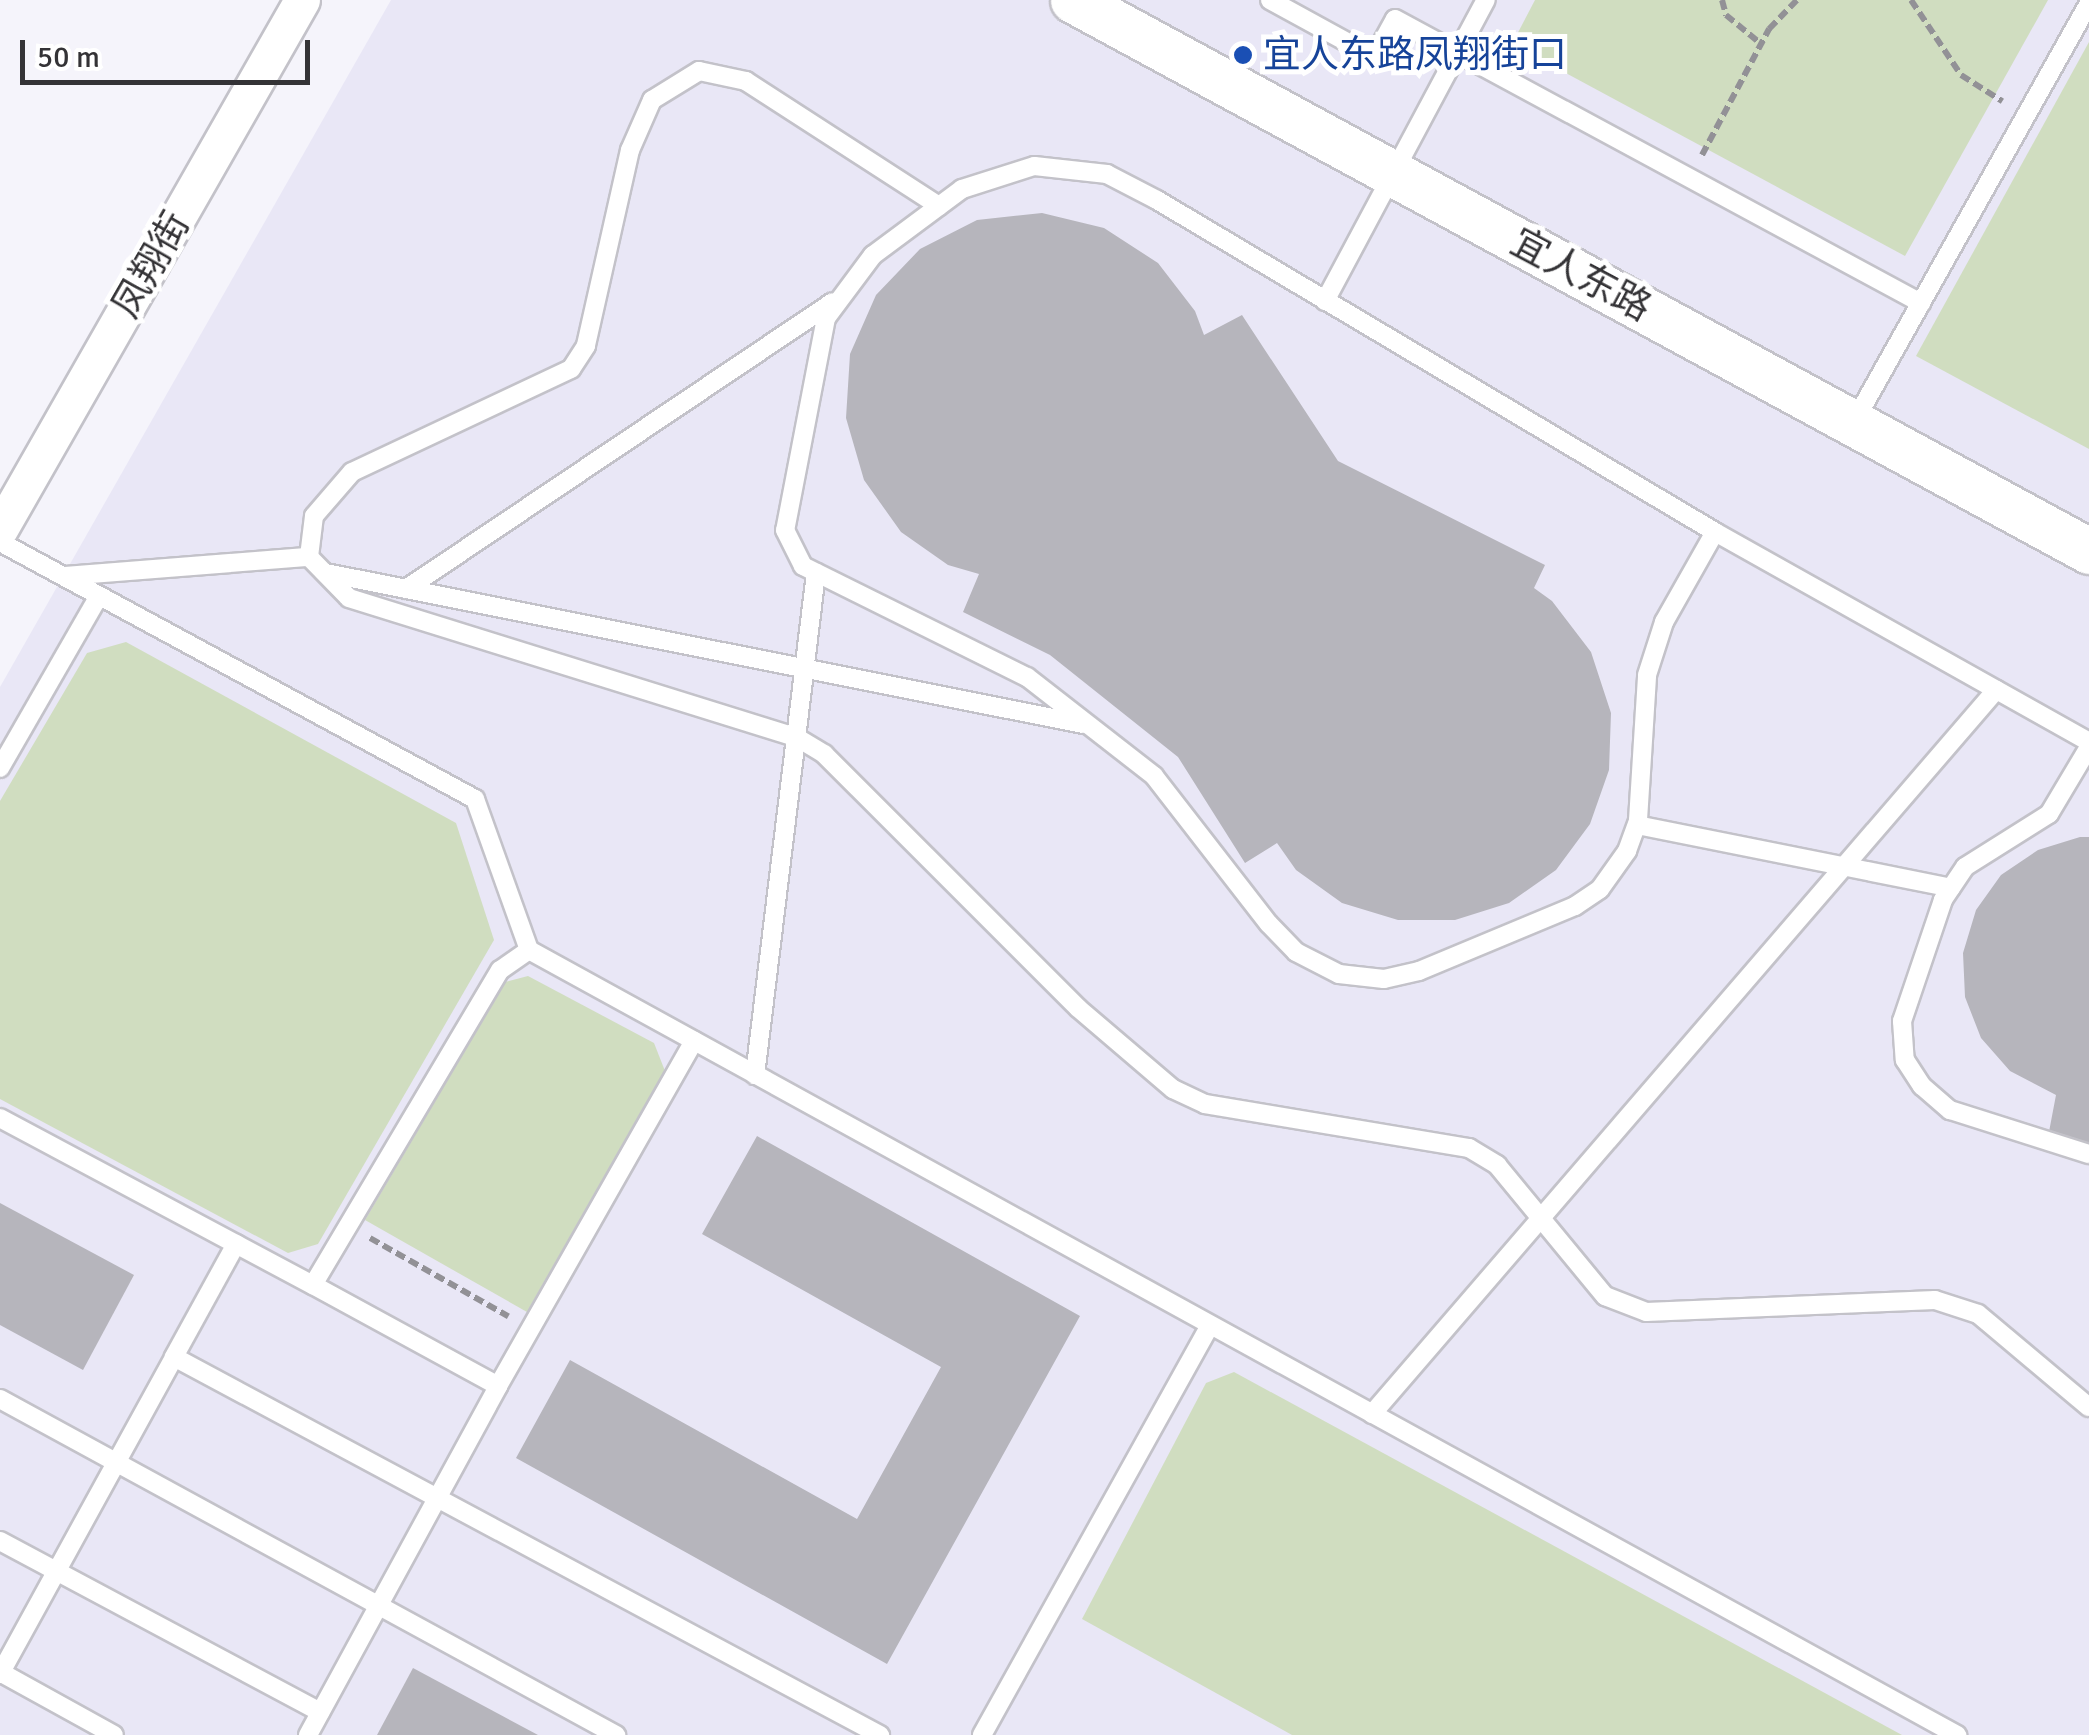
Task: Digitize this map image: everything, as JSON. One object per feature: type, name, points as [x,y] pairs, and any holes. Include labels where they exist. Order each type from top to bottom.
[{"type":"street","name":"凤翔街","points":[[0,530],[302,0]]},
{"type":"street","name":"宜人东路","points":[[1073,0],[2089,551]]},
{"type":"lane","points":[[1270,0],[1374,57],[1395,19],[1921,303]]},
{"type":"lane","points":[[1325,301],[1486,0]]},
{"type":"lane","points":[[1854,422],[2089,3]]},
{"type":"lane","points":[[309,556],[314,516],[352,472],[571,369],[586,346],[630,150],[652,100],[698,72],[746,81],[939,206]]},
{"type":"lane","points":[[1715,532],[1664,622],[1647,674],[1637,825],[1627,851],[1600,888],[1575,906],[1419,971],[1384,979],[1339,974],[1296,952],[1154,776],[1026,677],[802,566],[784,530],[826,318],[873,254],[962,189],[1034,166],[1107,174],[1715,532],[2089,745],[2049,814],[1965,866],[1950,888],[1902,1021],[1905,1060],[1922,1086],[1950,1110],[2089,1154]]},
{"type":"lane","points":[[406,590],[842,296]]},
{"type":"lane","points":[[0,542],[475,799],[528,950],[1957,1735]]},
{"type":"lane","points":[[63,576],[309,556],[350,598],[796,737],[824,754],[1078,1008],[1173,1088],[1205,1104],[1469,1148],[1497,1165],[1605,1296],[1646,1312],[1935,1300],[1978,1314],[2089,1407]]},
{"type":"lane","points":[[326,573],[1089,725]]},
{"type":"lane","points":[[755,1075],[816,573]]},
{"type":"lane","points":[[0,768],[99,596]]},
{"type":"lane","points":[[1372,1414],[1996,690]]},
{"type":"lane","points":[[1637,825],[1950,888]]},
{"type":"lane","points":[[314,1286],[500,970],[528,950]]},
{"type":"lane","points":[[308,1735],[530,1328],[694,1042]]},
{"type":"lane","points":[[0,1118],[498,1386]]},
{"type":"lane","points":[[114,1735],[0,1673],[236,1244]]},
{"type":"lane","points":[[982,1735],[1210,1325]]},
{"type":"lane","points":[[174,1357],[880,1735]]},
{"type":"lane","points":[[0,1399],[616,1735]]},
{"type":"lane","points":[[0,1540],[320,1712]]},
{"type":"path","points":[[1722,0],[1726,15],[1761,44]]},
{"type":"path","points":[[1690,178],[1768,29],[1797,0]]},
{"type":"path","points":[[1911,0],[1961,75],[2026,114]]},
{"type":"path","points":[[348,1226],[530,1328]]},
{"type":"shaded area","points":[[391,0],[2089,0],[2089,1735],[0,1735],[0,687]]},
{"type":"green space","points":[[1535,0],[2048,0],[1905,256],[1512,44]]},
{"type":"green space","points":[[2089,42],[2089,449],[1916,356]]},
{"type":"green space","points":[[126,642],[456,823],[494,940],[318,1244],[288,1253],[0,1099],[0,801],[87,653]]},
{"type":"green space","points":[[528,976],[654,1043],[665,1071],[527,1312],[365,1220],[505,982]]},
{"type":"green space","points":[[1234,1372],[1902,1735],[1292,1735],[1082,1619],[1206,1383]]},
{"type":"building","points":[[1042,213],[1104,228],[1158,263],[1195,311],[1204,335],[1242,315],[1338,461],[1545,565],[1534,588],[1552,601],[1591,652],[1611,713],[1609,770],[1590,824],[1556,870],[1509,903],[1455,920],[1398,920],[1342,903],[1296,870],[1277,843],[1245,863],[1178,757],[1050,655],[963,612],[979,574],[948,565],[901,532],[864,480],[846,418],[850,354],[876,295],[920,249],[977,220]]},
{"type":"building","points":[[2089,837],[2089,1146],[2048,1137],[2056,1095],[2010,1071],[1981,1038],[1965,997],[1963,953],[1976,910],[2001,875],[2038,850]]},
{"type":"building","points":[[757,1136],[1080,1316],[887,1664],[516,1458],[570,1360],[857,1519],[941,1367],[702,1234]]},
{"type":"building","points":[[0,1203],[134,1275],[83,1370],[0,1325]]},
{"type":"building","points":[[413,1668],[538,1735],[377,1735]]},
{"type":"place","name":"宜人东路凤翔街口","points":[[1243,55]]}]
